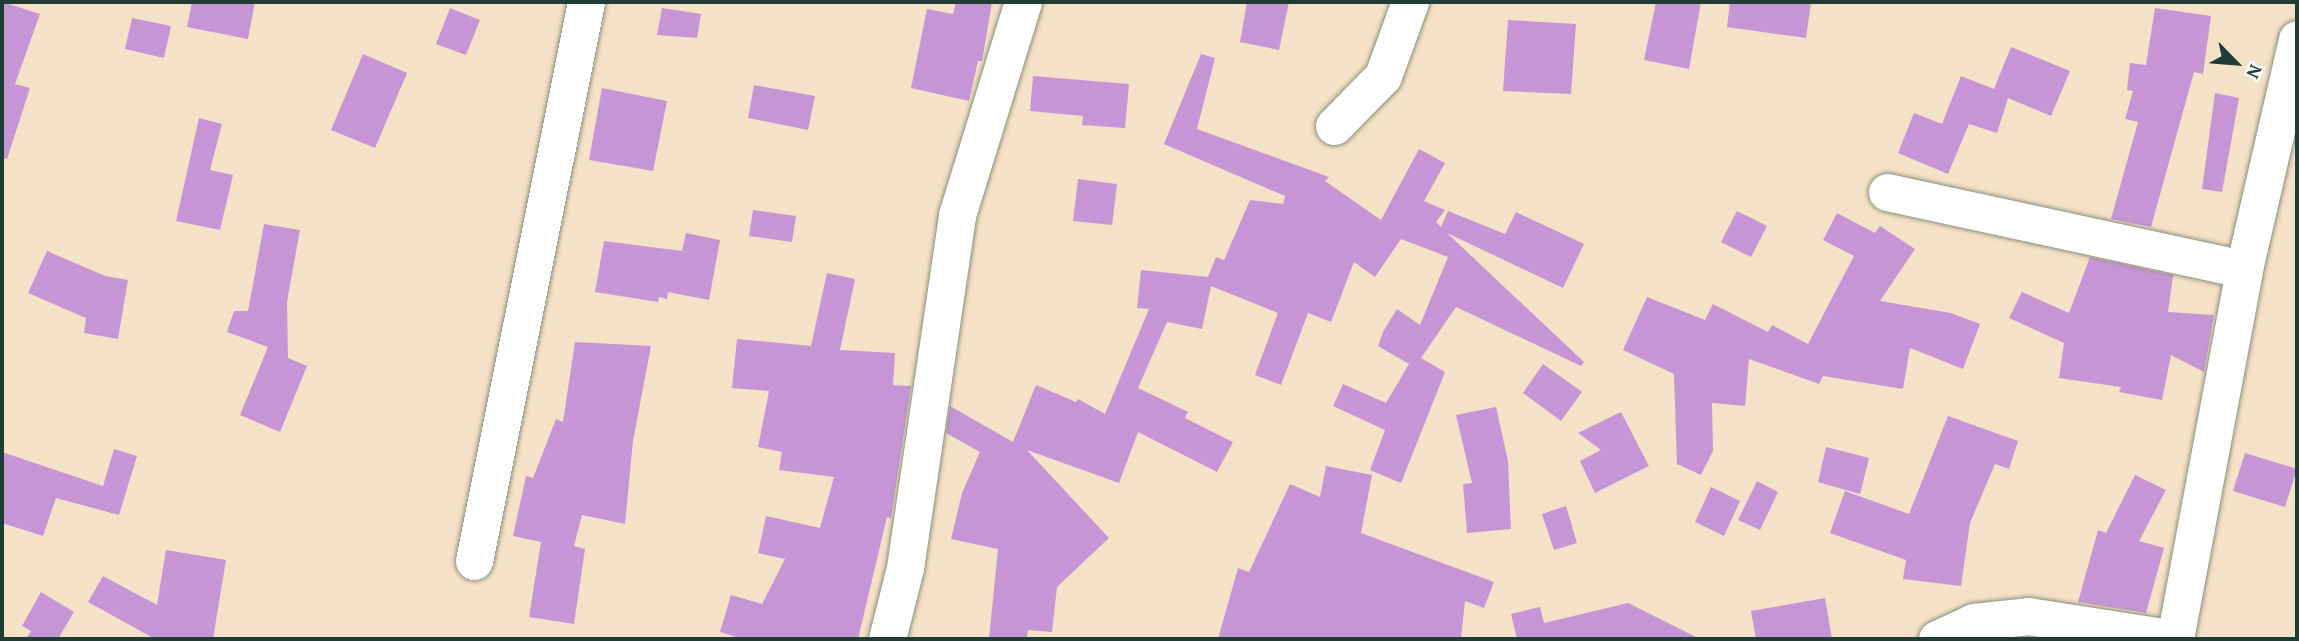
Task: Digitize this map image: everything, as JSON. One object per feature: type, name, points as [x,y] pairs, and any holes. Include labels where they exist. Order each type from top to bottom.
[{"type":"street","points":[[474,561],[586,2]]},
{"type":"street","points":[[887,639],[905,568],[957,215],[1023,2]]},
{"type":"street","points":[[1334,125],[1383,76],[1410,2]]},
{"type":"street","points":[[1937,639],[1974,622],[2028,616],[2175,639],[2244,269],[2297,39]]},
{"type":"street","points":[[1887,192],[2244,269]]},
{"type":"building","points":[[2,2],[40,14],[15,84],[30,88],[7,159],[2,158]]},
{"type":"building","points":[[192,2],[255,2],[248,39],[187,27]]},
{"type":"building","points":[[956,2],[992,2],[982,61],[978,61],[969,101],[911,88],[927,9],[953,14]]},
{"type":"building","points":[[1247,2],[1289,2],[1279,50],[1240,42]]},
{"type":"building","points":[[1656,2],[1701,2],[1689,69],[1644,60]]},
{"type":"building","points":[[1730,2],[1811,2],[1806,38],[1727,27]]},
{"type":"building","points":[[450,8],[480,20],[466,55],[436,44]]},
{"type":"building","points":[[662,8],[701,14],[697,38],[657,35]]},
{"type":"building","points":[[2155,8],[2211,16],[2203,74],[2194,72],[2151,227],[2111,219],[2138,122],[2125,119],[2133,91],[2127,90],[2130,63],[2146,65]]},
{"type":"building","points":[[132,18],[171,26],[164,58],[125,49]]},
{"type":"building","points":[[1508,20],[1576,24],[1571,94],[1503,91]]},
{"type":"building","points":[[2011,47],[2070,71],[2051,116],[2008,98],[1997,133],[1969,124],[1948,174],[1898,153],[1914,113],[1942,124],[1961,76],[1994,89]]},
{"type":"building","points":[[363,54],[407,73],[375,148],[331,130]]},
{"type":"building","points":[[1201,54],[1215,58],[1197,129],[1329,177],[1325,181],[1381,220],[1419,149],[1445,163],[1424,201],[1445,210],[1436,222],[1441,227],[1448,211],[1505,234],[1516,212],[1584,244],[1563,288],[1447,233],[1584,362],[1581,366],[1456,307],[1421,358],[1445,372],[1401,483],[1370,470],[1385,430],[1333,406],[1343,384],[1386,403],[1409,364],[1378,346],[1384,330],[1397,309],[1420,325],[1448,257],[1401,239],[1375,277],[1354,262],[1331,322],[1308,313],[1281,385],[1255,375],[1278,313],[1211,286],[1202,329],[1167,322],[1138,388],[1188,412],[1185,418],[1233,442],[1217,472],[1138,432],[1119,483],[1027,450],[1109,538],[1057,587],[1052,632],[1028,630],[1027,639],[989,639],[998,549],[951,539],[962,493],[980,452],[946,433],[950,406],[1013,442],[1036,385],[1076,402],[1078,399],[1105,414],[1149,309],[1137,308],[1141,270],[1208,277],[1216,257],[1224,260],[1250,200],[1283,204],[1285,196],[1164,144]]},
{"type":"building","points":[[1033,76],[1129,84],[1125,128],[1082,125],[1083,116],[1030,111]]},
{"type":"building","points":[[754,85],[815,96],[808,130],[748,118]]},
{"type":"building","points":[[602,88],[667,101],[653,171],[589,160]]},
{"type":"building","points":[[2215,93],[2239,98],[2222,192],[2202,189]]},
{"type":"building","points":[[199,118],[222,124],[210,170],[233,175],[220,230],[176,221]]},
{"type":"building","points":[[1078,179],[1117,184],[1112,225],[1073,221]]},
{"type":"building","points":[[753,210],[796,216],[792,242],[749,236]]},
{"type":"building","points":[[1737,211],[1767,226],[1751,257],[1721,242]]},
{"type":"building","points":[[1837,213],[1875,233],[1880,226],[1915,249],[1880,301],[1951,313],[1980,324],[1963,369],[1910,348],[1903,389],[1823,376],[1819,384],[1749,359],[1745,406],[1712,403],[1713,451],[1701,475],[1677,464],[1674,374],[1623,350],[1647,297],[1705,320],[1713,304],[1768,332],[1772,325],[1808,344],[1854,256],[1823,240]]},
{"type":"building","points":[[264,224],[300,230],[287,302],[288,358],[307,366],[280,432],[240,415],[268,347],[227,332],[234,311],[248,311]]},
{"type":"building","points":[[686,233],[720,240],[709,300],[668,292],[667,299],[659,297],[658,302],[595,292],[604,241],[682,251]]},
{"type":"building","points":[[47,251],[105,276],[128,280],[118,339],[84,333],[86,318],[28,293]]},
{"type":"building","points":[[2090,257],[2173,275],[2168,312],[2214,315],[2204,372],[2171,355],[2162,400],[2119,392],[2121,387],[2059,378],[2064,343],[2009,318],[2022,292],[2069,313]]},
{"type":"building","points":[[827,273],[855,279],[840,350],[895,353],[893,385],[911,386],[891,518],[887,517],[858,639],[743,639],[720,632],[731,595],[762,604],[785,559],[758,553],[766,516],[820,528],[834,477],[779,470],[782,452],[758,447],[769,391],[732,388],[737,339],[811,346]]},
{"type":"building","points":[[575,342],[651,346],[633,441],[625,524],[582,515],[574,546],[585,549],[574,624],[529,617],[541,542],[513,536],[526,476],[533,478],[556,419],[563,422]]},
{"type":"building","points":[[1543,364],[1582,392],[1561,421],[1523,393]]},
{"type":"building","points":[[1496,407],[1508,461],[1511,529],[1467,533],[1463,484],[1472,483],[1456,415]]},
{"type":"building","points":[[1621,412],[1649,466],[1595,493],[1580,461],[1601,450],[1578,433]]},
{"type":"building","points":[[1948,416],[2018,441],[2009,469],[1995,464],[1970,523],[1961,586],[1903,579],[1906,560],[1830,533],[1845,491],[1909,514]]},
{"type":"building","points":[[1826,447],[1869,458],[1860,494],[1818,482]]},
{"type":"building","points":[[114,449],[137,456],[119,515],[56,498],[43,536],[2,523],[2,452],[103,486]]},
{"type":"building","points":[[2245,453],[2297,469],[2285,507],[2233,491]]},
{"type":"building","points":[[1326,466],[1372,475],[1361,533],[1494,582],[1484,608],[1465,601],[1461,639],[1218,639],[1238,568],[1249,572],[1290,484],[1320,497]]},
{"type":"building","points":[[2135,475],[2166,490],[2139,541],[2164,548],[2146,613],[2078,602],[2098,530],[2106,533]]},
{"type":"building","points":[[1757,481],[1778,492],[1760,530],[1738,520]]},
{"type":"building","points":[[1711,487],[1740,501],[1724,536],[1695,522]]},
{"type":"building","points":[[1566,506],[1577,543],[1554,550],[1542,514]]},
{"type":"building","points":[[166,550],[226,560],[213,639],[155,639],[88,602],[103,576],[157,605]]},
{"type":"building","points":[[41,592],[74,612],[58,639],[26,639],[31,631],[22,626]]},
{"type":"building","points":[[1825,598],[1832,639],[1756,639],[1751,611]]},
{"type":"building","points":[[1628,603],[1700,639],[1517,639],[1511,614],[1540,607],[1544,623]]}]
